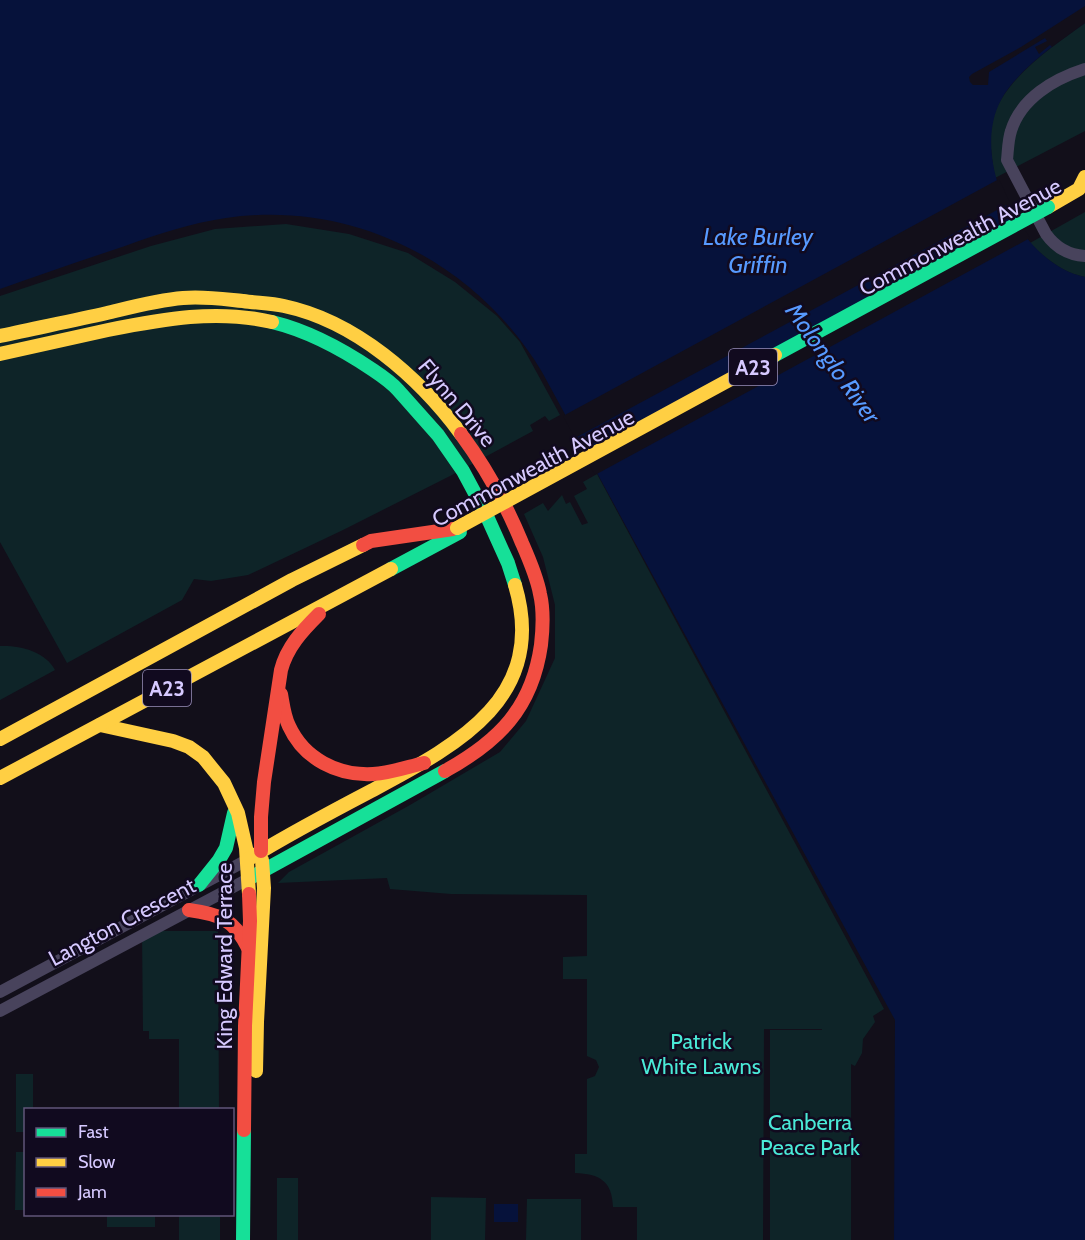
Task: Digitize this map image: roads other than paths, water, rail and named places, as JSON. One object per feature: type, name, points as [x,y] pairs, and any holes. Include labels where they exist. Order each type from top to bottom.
[{"type":"main road","name":"Commonwealth Avenue","points":[[0,739],[292,580],[371,541],[458,530],[572,472],[1049,209],[1079,189],[1085,177]]},
{"type":"main road","name":"Commonwealth Avenue","points":[[0,778],[1049,209],[1085,193]]},
{"type":"main road","name":"Flynn Drive","points":[[0,336],[184,297],[283,305],[311,314],[366,342],[415,381],[473,449],[520,535],[540,593],[543,617],[538,662],[532,684],[507,724],[489,743],[466,759],[263,870]]},
{"type":"main road","name":"Flynn Drive","points":[[0,354],[144,322],[181,317],[237,316],[296,328],[343,351],[394,385],[454,455],[479,500],[510,566],[522,614],[522,638],[517,662],[496,704],[480,722],[424,763],[261,851]]},
{"type":"main road","name":"King Edward Terrace","points":[[254,1240],[257,1022],[264,888],[261,851],[262,808],[269,744],[282,664],[293,642],[334,598]]},
{"type":"main road","points":[[279,682],[288,724],[296,739],[319,762],[339,771],[366,774],[388,772],[424,763]]},
{"type":"main road","name":"King Edward Terrace","points":[[100,725],[172,740],[195,750],[220,776],[230,792],[242,829],[250,878],[245,1030],[243,1240]]},
{"type":"main road","points":[[199,885],[228,845],[235,806]]},
{"type":"main road","name":"Langton Crescent","points":[[247,860],[261,851]]},
{"type":"main road","name":"Langton Crescent","points":[[250,878],[263,870]]},
{"type":"main road","points":[[189,910],[208,912],[229,921],[239,931],[248,949]]},
{"type":"street","points":[[1085,69],[1061,78],[1032,98],[1018,115],[1011,131],[1007,153],[1007,160],[1046,234],[1059,248],[1075,255],[1085,256]]},
{"type":"street","name":"Langton Crescent","points":[[0,992],[247,860]]},
{"type":"street","name":"Langton Crescent","points":[[0,1011],[250,878]]},
{"type":"street","points":[[53,963],[60,979]]},
{"type":"water","name":"Lake Burley Griffin","points":[[0,0],[1085,0],[1085,23],[1027,68],[1001,100],[993,124],[991,151],[996,179],[1021,231],[1040,252],[1061,268],[1085,277],[1085,1240],[894,1240],[895,1020],[542,372],[515,333],[483,299],[447,270],[407,247],[365,230],[320,219],[273,215],[226,218],[187,226],[0,289]]},
{"type":"water","points":[[494,1204],[518,1204],[518,1222],[494,1222]]},
{"type":"water label","name":"Molonglo River","points":[[833,363]]},
{"type":"park label","name":"Patrick White Lawns","points":[[701,1054]]},
{"type":"park label","name":"Canberra Peace Park","points":[[810,1134]]}]
